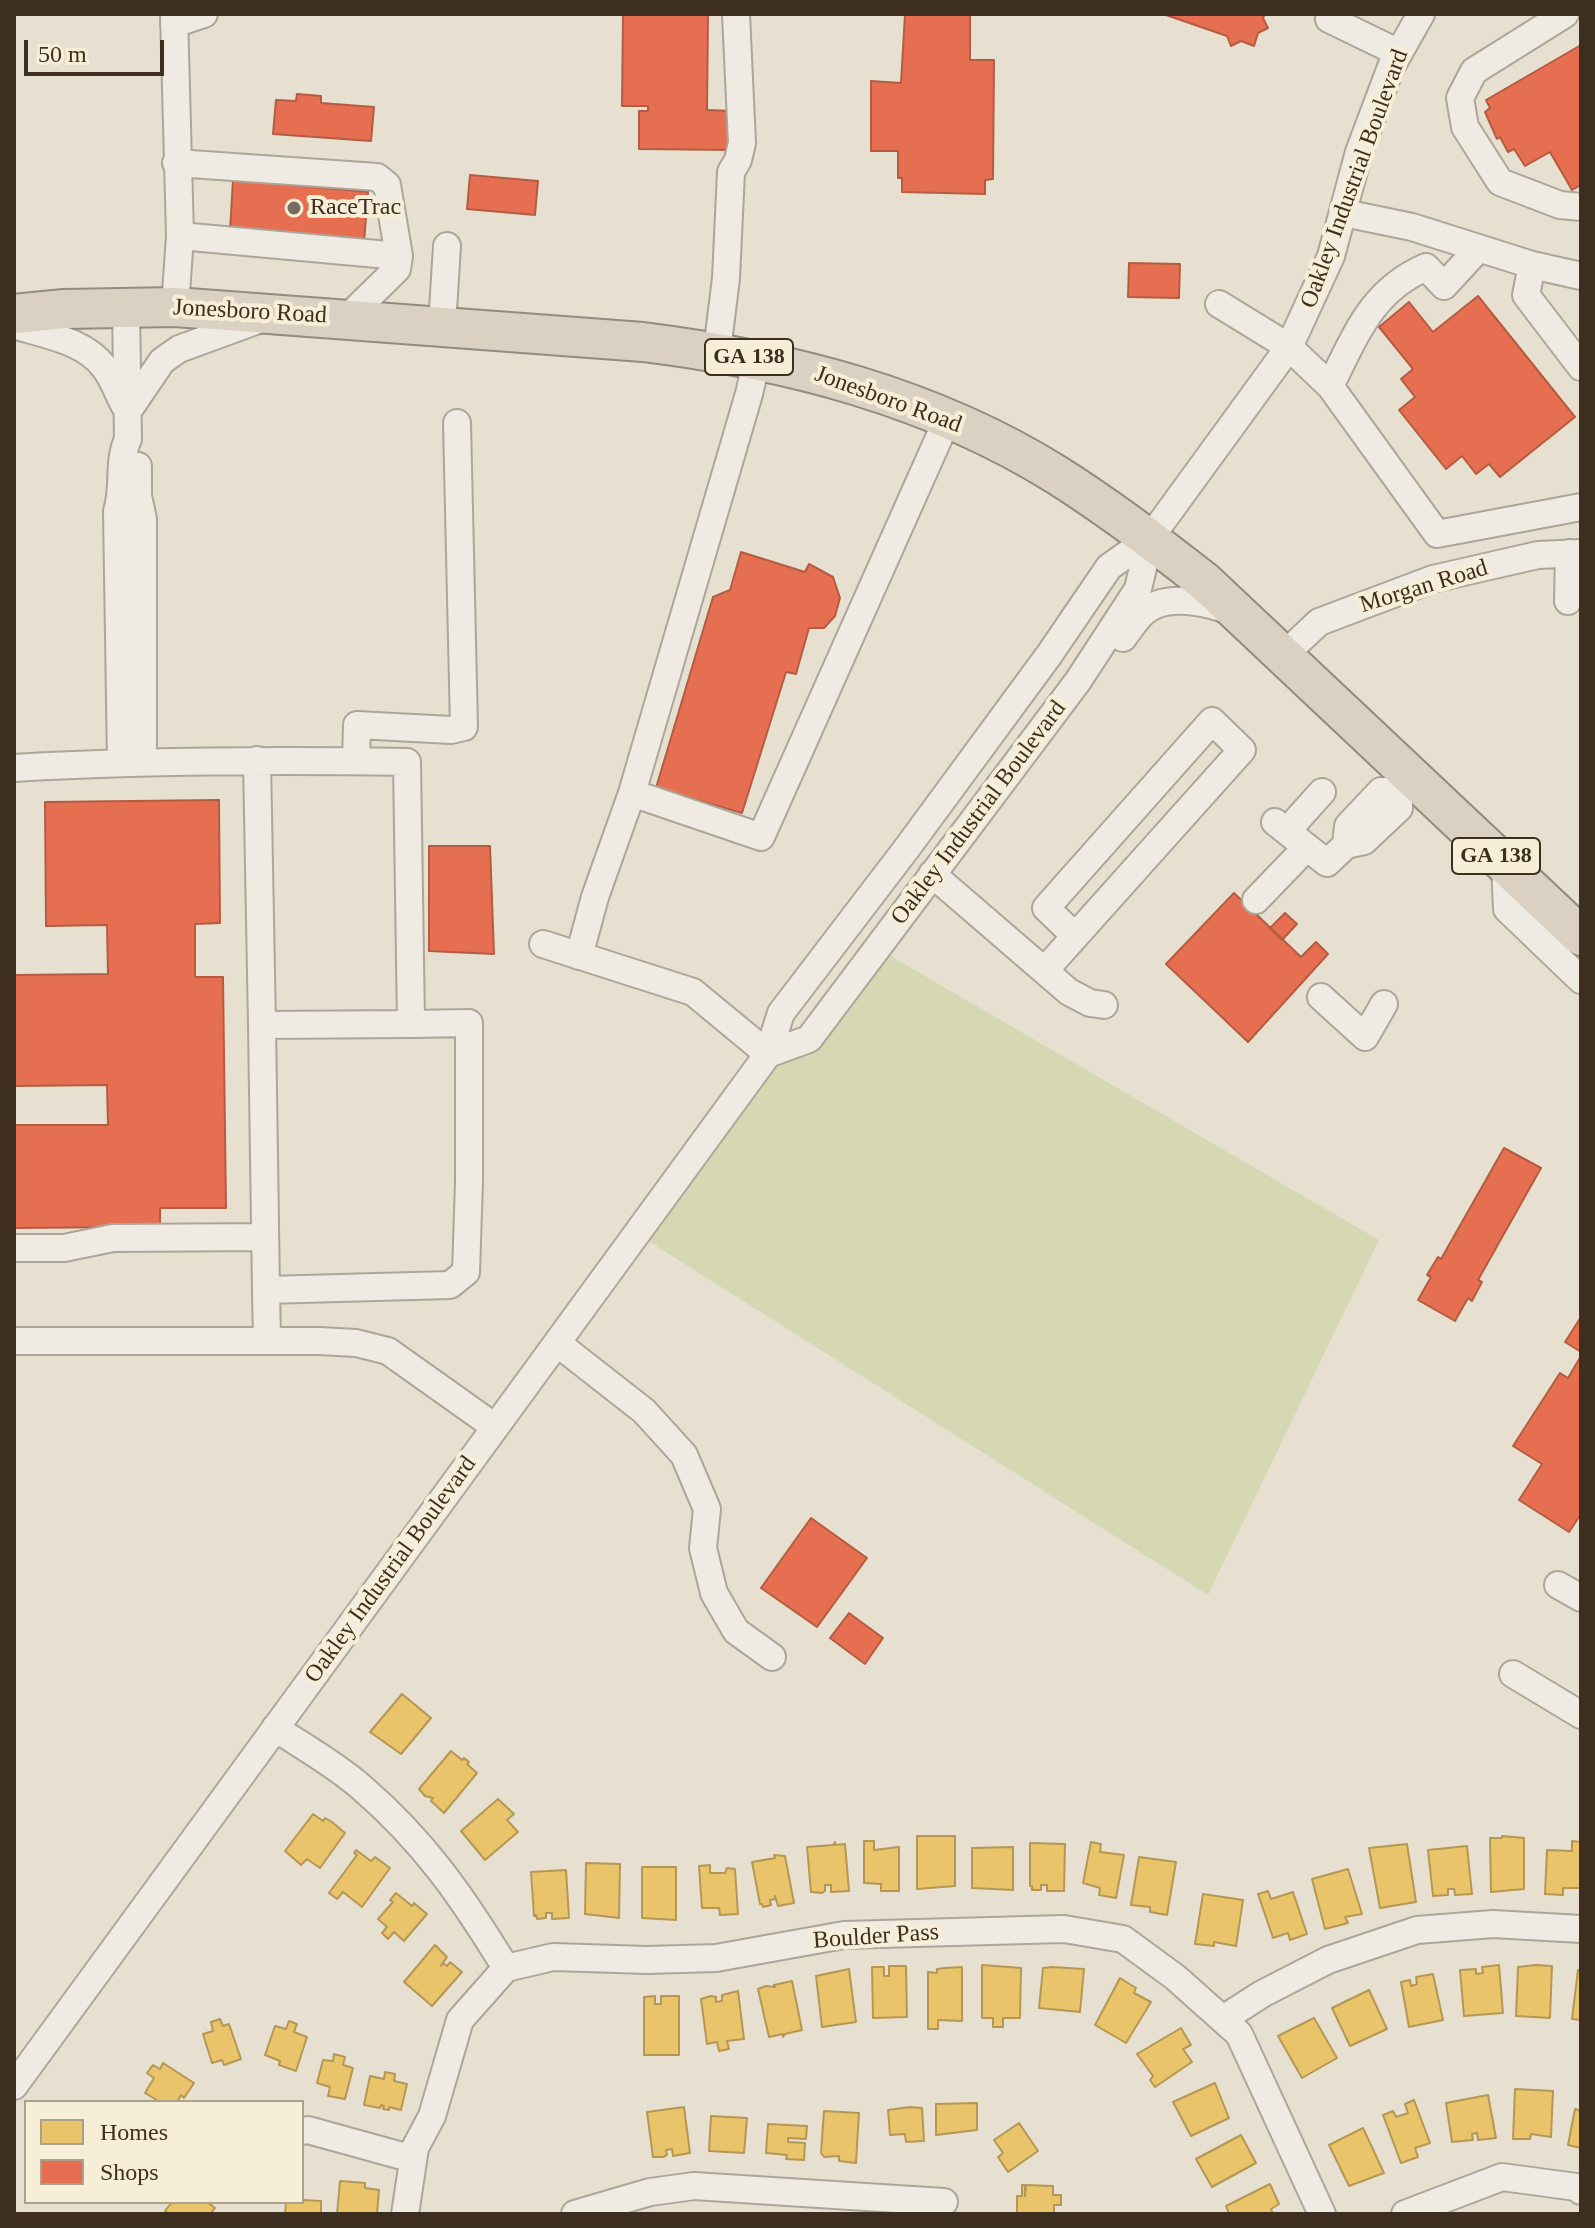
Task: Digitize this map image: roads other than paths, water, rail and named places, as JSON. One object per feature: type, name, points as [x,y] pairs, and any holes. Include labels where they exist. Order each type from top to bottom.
[{"type":"highway","name":"Jonesboro Road","points":[[14,314],[64,309],[175,307],[643,342],[757,359],[850,383],[947,420],[1055,474],[1150,538],[1283,656],[1406,784],[1505,864],[1581,936]]},
{"type":"street","points":[[175,307],[180,236],[174,19],[204,14]]},
{"type":"street","points":[[717,351],[726,278],[731,172],[742,143],[736,14]]},
{"type":"street","name":"Oakley Industrial Boulevard","points":[[14,2086],[768,1054],[781,1013],[1049,655],[1109,567],[1150,538],[1289,347],[1319,285],[1344,213],[1359,152],[1391,67],[1421,14]]},
{"type":"street","points":[[1565,14],[1474,71],[1460,98],[1465,127],[1500,182],[1574,201]]},
{"type":"street","points":[[1329,19],[1399,53]]},
{"type":"street","points":[[176,163],[377,177],[387,185],[399,256],[397,269],[347,318]]},
{"type":"street","points":[[1344,213],[1412,227],[1532,265],[1581,276]]},
{"type":"street","points":[[180,236],[399,256]]},
{"type":"street","points":[[442,326],[447,246]]},
{"type":"street","points":[[1330,386],[1359,328],[1381,296],[1426,267],[1444,286],[1479,248]]},
{"type":"street","points":[[1532,265],[1526,295],[1581,367]]},
{"type":"street","points":[[1219,304],[1289,347],[1330,386],[1437,534],[1581,506]]},
{"type":"street","points":[[126,307],[128,439],[121,459],[121,499],[117,511],[132,762]]},
{"type":"street","points":[[128,411],[162,361],[179,349],[277,313]]},
{"type":"street","points":[[14,325],[75,344],[92,354],[111,377],[128,411]]},
{"type":"street","points":[[579,956],[595,897],[632,793],[757,359]]},
{"type":"street","points":[[632,793],[761,837],[947,420]]},
{"type":"street","points":[[356,761],[357,725],[451,730],[464,727],[457,423]]},
{"type":"street","name":"Oakley Industrial Boulevard","points":[[768,1054],[809,1039],[1078,681],[1138,589],[1150,538]]},
{"type":"street","points":[[1568,601],[1575,553]]},
{"type":"street","name":"Morgan Road","points":[[1283,656],[1319,622],[1433,579],[1538,555],[1575,553]]},
{"type":"street","points":[[1010,771],[1033,764],[1142,613],[1153,606],[1185,602],[1219,607],[1240,615]]},
{"type":"street","points":[[1045,970],[1242,750],[1212,721],[1046,908],[1075,936]]},
{"type":"street","points":[[257,760],[267,1341]]},
{"type":"street","points":[[14,768],[257,760],[407,762],[411,1024]]},
{"type":"street","points":[[1290,834],[1327,863],[1346,845],[1364,841],[1399,808],[1406,784]]},
{"type":"street","points":[[1256,900],[1290,834],[1322,792]]},
{"type":"street","points":[[1505,864],[1507,909],[1581,980]]},
{"type":"street","points":[[932,874],[1069,992],[1090,1003],[1104,1005]]},
{"type":"street","points":[[543,944],[693,992],[768,1054]]},
{"type":"street","points":[[1321,997],[1365,1037],[1384,1004]]},
{"type":"street","points":[[262,1025],[469,1023],[466,1272],[450,1285],[266,1290]]},
{"type":"street","points":[[14,1248],[64,1248],[113,1238],[265,1237]]},
{"type":"street","points":[[14,1341],[356,1343],[388,1351],[495,1427]]},
{"type":"street","points":[[557,1343],[644,1411],[684,1455],[707,1509],[703,1548],[714,1593],[736,1631],[772,1657]]},
{"type":"street","points":[[1558,1585],[1581,1598]]},
{"type":"street","points":[[1513,1674],[1581,1715]]},
{"type":"street","points":[[275,1728],[360,1786],[424,1848],[465,1901],[506,1968],[460,2020],[432,2116],[415,2148],[405,2214]]},
{"type":"street","points":[[1223,2019],[1262,1994],[1328,1960],[1417,1930],[1493,1924],[1581,1929]]},
{"type":"street","name":"Boulder Pass","points":[[506,1968],[553,1957],[647,1960],[716,1958],[844,1935],[1064,1929],[1123,1939],[1175,1977],[1239,2034],[1322,2214]]},
{"type":"street","points":[[304,2131],[413,2159]]},
{"type":"street","points":[[1405,2214],[1502,2177],[1576,2187],[1581,2191]]},
{"type":"street","points":[[575,2214],[629,2206],[650,2192],[694,2186],[944,2202]]},
{"type":"place","name":"RaceTrac","points":[[294,208]]}]
